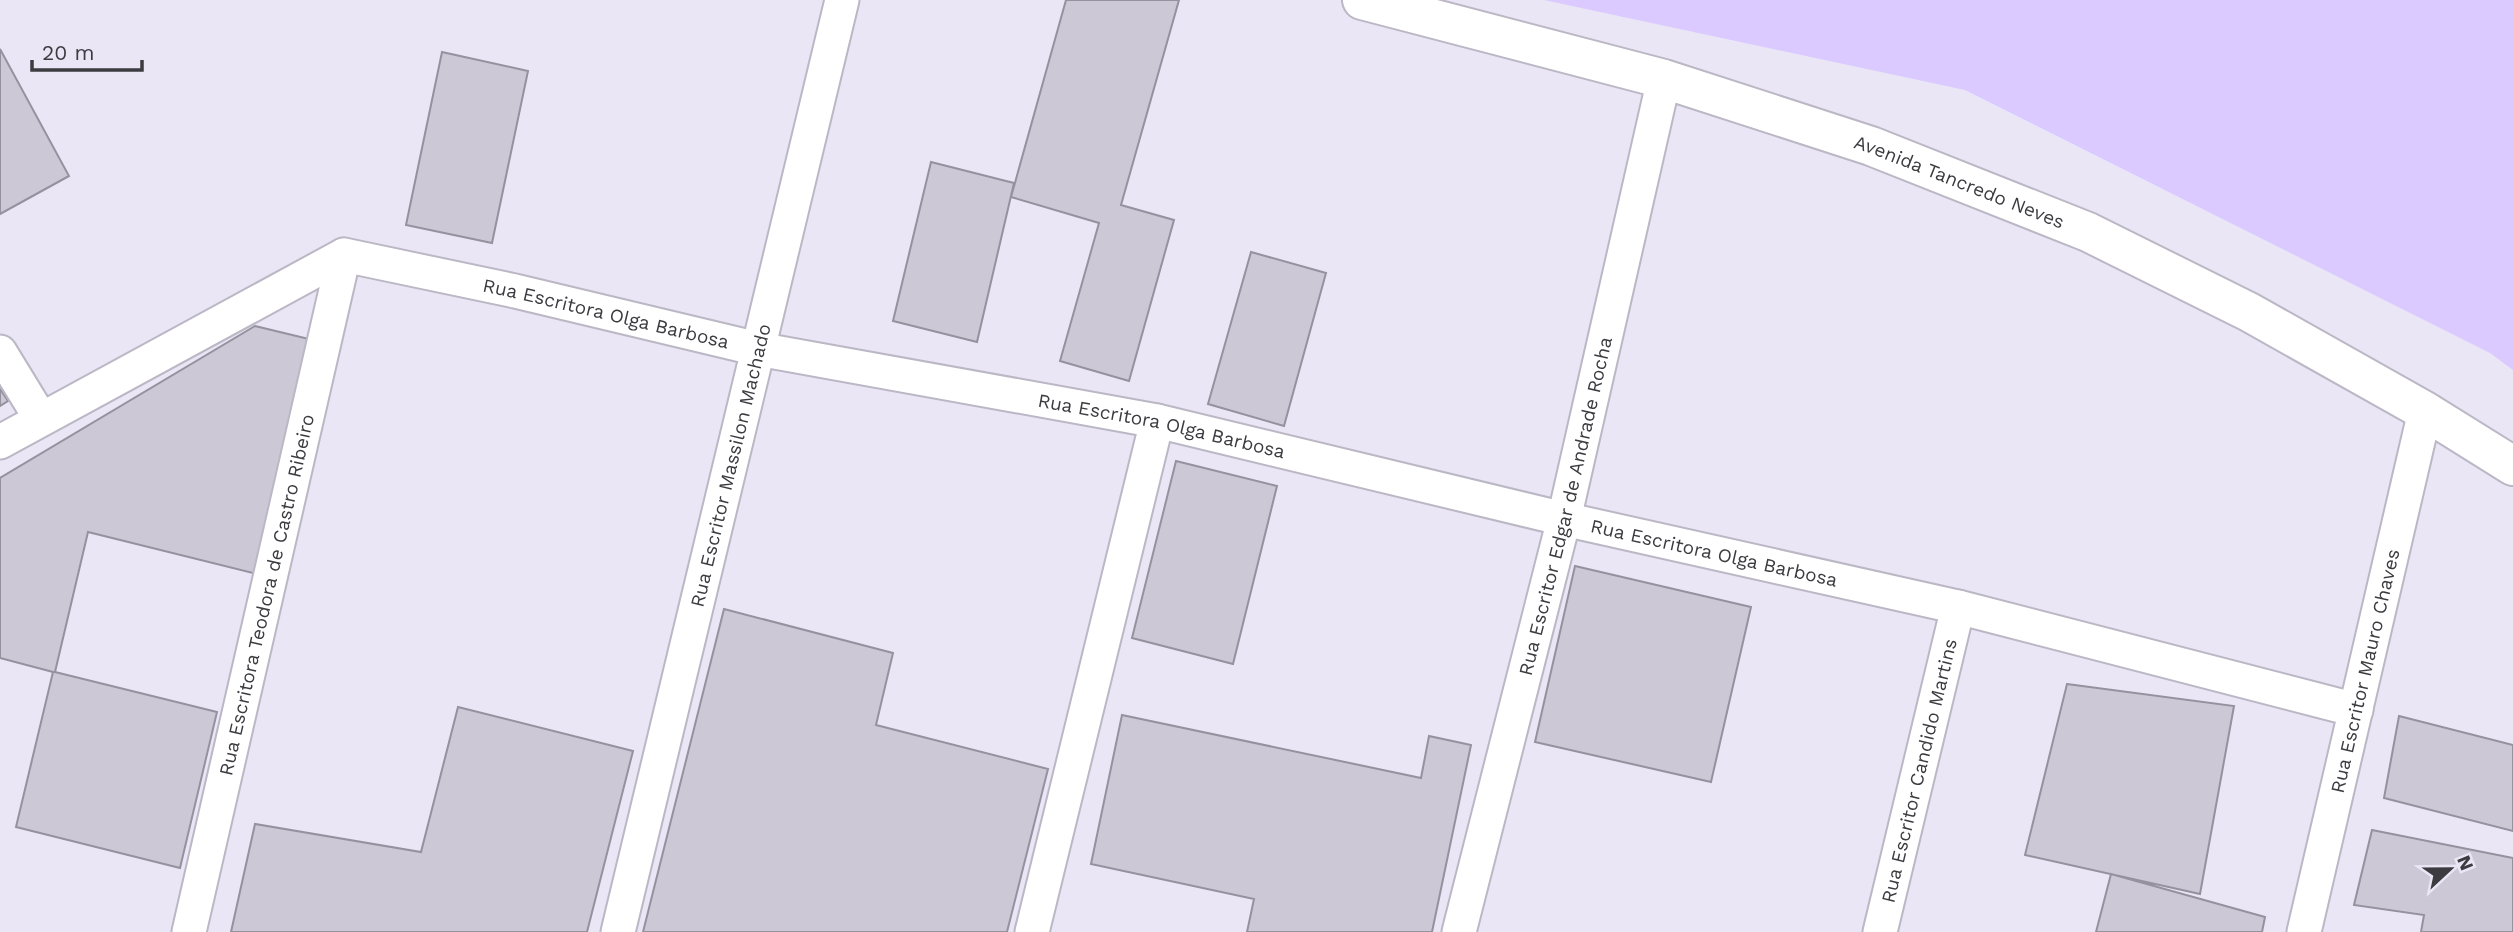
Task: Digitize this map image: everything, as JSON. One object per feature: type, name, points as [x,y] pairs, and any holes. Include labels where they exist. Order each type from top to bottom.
[{"type":"street","name":"Rua Escritor Massilon Machado","points":[[618,932],[842,0]]},
{"type":"street","name":"Avenida Tancredo Neves","points":[[1362,0],[1664,79],[1871,146],[2088,232],[2249,312],[2425,411],[2513,466]]},
{"type":"street","name":"Rua Escritor Edgar de Andrade Rocha","points":[[1459,932],[1563,519],[1664,79]]},
{"type":"street","name":"Rua Escritora Olga Barbosa","points":[[344,255],[515,291],[758,349],[1157,421],[1563,519],[1958,607],[2356,710]]},
{"type":"street","points":[[0,442],[344,255]]},
{"type":"street","name":"Rua Escritora Teodora de Castro Ribeiro","points":[[189,932],[344,255]]},
{"type":"street","points":[[0,352],[41,419]]},
{"type":"street","name":"Rua Escritor Mauro Chaves","points":[[2304,932],[2425,411]]},
{"type":"street","points":[[1032,932],[1157,421]]},
{"type":"street","name":"Rua Escritor Candido Martins","points":[[1880,932],[1958,607]]},
{"type":"shaded area","points":[[1544,0],[2513,0],[2513,370],[2490,353],[1965,90]]},
{"type":"building","points":[[1066,0],[1179,0],[1121,205],[1174,220],[1129,381],[1060,361],[1099,223],[1011,197]]},
{"type":"building","points":[[0,49],[69,176],[0,214]]},
{"type":"building","points":[[442,52],[528,71],[492,243],[406,225]]},
{"type":"building","points":[[931,162],[1014,183],[977,342],[893,321]]},
{"type":"building","points":[[1251,252],[1326,273],[1284,426],[1208,404]]},
{"type":"building","points":[[255,326],[313,340],[257,574],[88,532],[55,672],[217,712],[180,868],[16,827],[53,672],[0,658],[0,478]]},
{"type":"building","points":[[0,389],[8,401],[0,406]]},
{"type":"building","points":[[1176,461],[1277,486],[1233,664],[1132,638]]},
{"type":"building","points":[[1575,566],[1751,607],[1711,782],[1535,742]]},
{"type":"building","points":[[724,609],[893,653],[876,725],[1048,769],[1007,932],[643,932]]},
{"type":"building","points":[[2067,684],[2234,706],[2200,894],[2025,855]]},
{"type":"building","points":[[458,707],[633,751],[587,932],[231,932],[255,824],[421,852]]},
{"type":"building","points":[[1122,715],[1421,778],[1429,736],[1471,745],[1432,932],[1247,932],[1254,899],[1091,864]]},
{"type":"building","points":[[2399,716],[2513,745],[2513,831],[2384,798]]},
{"type":"building","points":[[2372,830],[2513,858],[2513,932],[2421,932],[2424,915],[2354,905]]},
{"type":"building","points":[[2111,874],[2265,917],[2262,932],[2096,932]]}]
